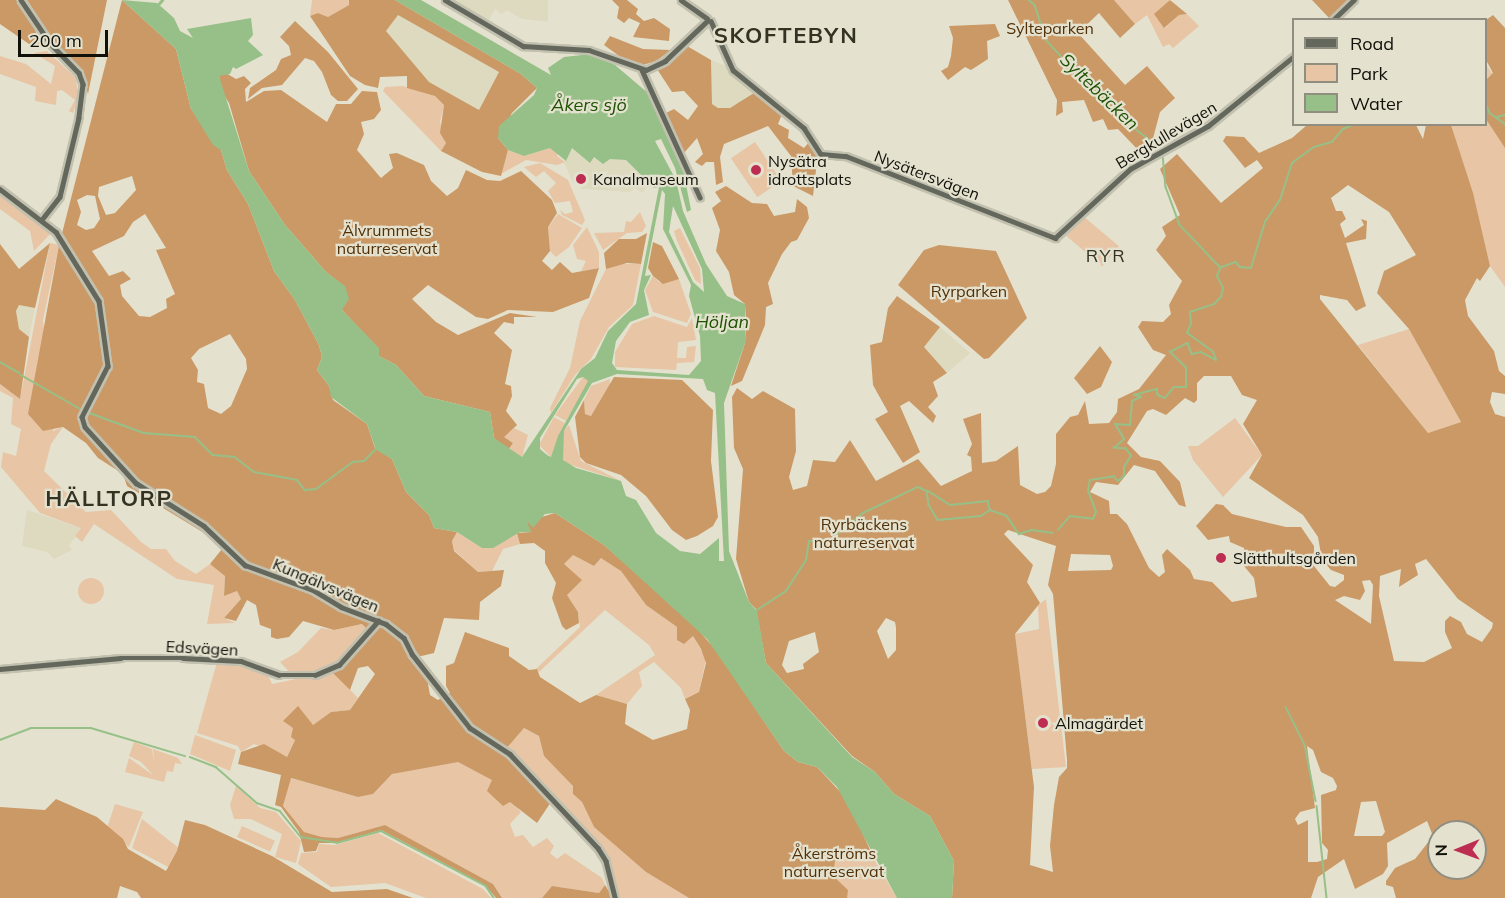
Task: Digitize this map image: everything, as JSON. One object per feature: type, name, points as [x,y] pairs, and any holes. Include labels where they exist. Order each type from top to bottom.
[{"type":"street","points":[[21,0],[50,43],[79,73],[83,91],[60,197],[43,219]]},
{"type":"street","points":[[445,0],[523,46],[549,51],[589,50],[642,70],[665,61],[709,20],[681,0]]},
{"type":"street","points":[[1335,18],[1354,0]]},
{"type":"street","name":"Nysätersvägen","points":[[709,20],[733,70],[804,128],[815,139],[821,154],[846,156],[1055,238]]},
{"type":"street","name":"Bergkullevägen","points":[[1055,238],[1130,169],[1208,126],[1292,57]]},
{"type":"street","points":[[642,70],[700,197]]},
{"type":"street","name":"Kungälvsvägen","points":[[0,189],[43,219],[74,257],[99,301],[108,366],[82,417],[85,427],[136,483],[204,526],[237,559],[378,621],[405,639],[415,659],[434,677],[470,728],[510,754],[598,848],[606,861],[615,898]]},
{"type":"street","name":"Edsvägen","points":[[0,669],[121,658],[183,658],[241,661],[279,675],[315,675],[339,665],[378,621]]},
{"type":"shaded area","points":[[451,0],[548,0],[548,22],[522,19],[507,10],[501,14],[495,9],[487,24]]},
{"type":"shaded area","points":[[398,15],[499,72],[479,110],[429,82],[386,31]]},
{"type":"shaded area","points":[[711,60],[726,66],[754,93],[750,98],[730,108],[718,108],[712,104]]},
{"type":"shaded area","points":[[572,148],[594,157],[626,160],[650,184],[642,193],[635,188],[630,192],[583,189],[573,183],[564,162]]},
{"type":"shaded area","points":[[19,305],[35,308],[29,337],[19,329],[16,311]]},
{"type":"shaded area","points":[[940,327],[970,353],[947,373],[924,347]]},
{"type":"shaded area","points":[[27,510],[81,528],[69,546],[72,550],[54,559],[47,552],[22,546]]},
{"type":"green space","points":[[0,0],[16,0],[33,21],[39,44],[29,44],[0,24]]},
{"type":"green space","points":[[27,0],[107,0],[88,94],[81,70],[59,49]]},
{"type":"green space","points":[[122,0],[176,49],[191,109],[221,150],[227,170],[248,204],[274,271],[295,300],[319,345],[322,357],[317,370],[329,386],[333,400],[367,424],[375,448],[392,459],[406,492],[429,515],[434,528],[457,532],[452,541],[454,551],[478,572],[504,570],[501,586],[480,602],[479,620],[444,618],[434,653],[413,658],[426,672],[430,695],[438,700],[450,693],[446,686],[446,666],[454,663],[465,632],[509,648],[509,656],[529,670],[537,669],[540,677],[580,703],[596,695],[627,704],[625,724],[653,740],[687,729],[690,710],[685,699],[699,692],[706,663],[701,649],[693,636],[684,644],[677,640],[677,627],[646,605],[621,571],[601,558],[594,566],[573,555],[564,564],[582,580],[567,595],[578,612],[579,623],[566,630],[562,626],[552,598],[556,583],[545,563],[545,551],[534,543],[520,544],[517,533],[531,532],[525,523],[555,513],[604,545],[692,623],[715,649],[784,751],[798,762],[817,767],[846,798],[873,856],[847,856],[835,861],[833,876],[848,890],[847,898],[689,898],[646,872],[594,827],[582,802],[573,794],[573,786],[544,756],[539,736],[524,728],[504,751],[551,802],[537,823],[510,802],[503,806],[487,791],[492,780],[458,762],[392,774],[373,794],[358,797],[291,778],[283,806],[304,832],[322,837],[338,838],[385,825],[493,884],[502,898],[496,898],[485,885],[381,830],[335,843],[319,843],[316,851],[304,852],[299,832],[281,807],[275,805],[281,775],[238,764],[241,752],[264,744],[287,757],[295,740],[291,737],[293,728],[283,721],[298,706],[313,725],[331,712],[350,710],[375,674],[368,666],[358,668],[350,690],[333,673],[351,659],[372,634],[362,624],[334,630],[303,621],[289,637],[277,639],[271,637],[271,629],[260,625],[256,605],[247,600],[236,621],[224,618],[241,599],[237,591],[224,596],[225,576],[210,564],[222,549],[209,536],[127,486],[123,474],[98,458],[86,443],[63,427],[43,431],[28,414],[59,245]],"holes":[[[132,176],[136,190],[115,213],[106,215],[98,196],[99,187]],[[87,195],[95,196],[100,219],[94,228],[86,230],[77,225],[81,212],[77,200]],[[145,214],[166,248],[156,250],[175,294],[166,299],[167,308],[150,317],[139,316],[122,296],[120,285],[131,279],[123,271],[109,276],[92,251],[124,236],[133,222]],[[230,334],[246,359],[247,369],[231,406],[221,414],[208,408],[204,384],[197,382],[198,370],[191,358],[199,349]]]},
{"type":"green space","points":[[312,0],[349,0],[349,5],[328,17],[318,13],[310,16]]},
{"type":"green space","points":[[349,0],[395,0],[521,74],[537,88],[512,113],[498,138],[508,150],[501,176],[482,172],[441,151],[446,143],[440,133],[444,105],[435,96],[407,88],[407,76],[380,77],[378,88],[365,85],[350,76],[310,16],[318,13],[328,17],[349,5]],"holes":[[[398,15],[499,72],[479,110],[429,82],[386,31]]]},
{"type":"green space","points":[[612,0],[627,0],[638,9],[636,14],[644,21],[654,18],[670,29],[669,41],[633,37],[640,23],[629,18],[624,23],[617,18],[619,7]]},
{"type":"green space","name":"Sylteparken","points":[[1008,0],[1114,0],[1135,24],[1120,38],[1099,13],[1078,33],[1125,85],[1147,66],[1175,98],[1160,112],[1151,146],[1140,152],[1118,129],[1108,130],[1103,119],[1093,122],[1084,100],[1062,102],[1063,112],[1056,116],[1057,100]]},
{"type":"green space","points":[[1114,0],[1170,0],[1155,14],[1165,28],[1179,15],[1187,14],[1199,26],[1173,48],[1169,44],[1163,47],[1147,15],[1135,24]]},
{"type":"green space","points":[[1170,0],[1187,14],[1179,15],[1164,28],[1154,14]]},
{"type":"green space","points":[[1312,0],[1349,1],[1331,18]]},
{"type":"green space","points":[[1493,15],[1505,28],[1505,148],[1487,121],[1487,79],[1493,73],[1487,62],[1487,19]]},
{"type":"green space","points":[[295,21],[328,52],[358,89],[347,101],[338,101],[331,95],[322,72],[314,61],[305,58],[282,85],[262,88],[248,99],[250,88],[276,70],[281,59],[291,55],[289,46],[280,37]]},
{"type":"green space","points":[[995,24],[1000,36],[987,41],[988,59],[971,70],[965,67],[948,80],[941,71],[948,67],[951,56],[953,38],[949,26]]},
{"type":"green space","points":[[610,36],[643,49],[671,50],[656,61],[643,65],[626,61],[604,45]]},
{"type":"green space","points":[[687,46],[711,60],[712,104],[718,108],[730,108],[754,93],[782,114],[778,124],[789,130],[788,138],[804,148],[810,141],[814,145],[817,161],[813,196],[793,186],[791,156],[768,126],[724,144],[720,157],[723,182],[716,185],[714,162],[706,162],[702,166],[695,162],[703,154],[697,138],[684,153],[666,113],[674,109],[688,120],[698,106],[684,91],[672,92],[657,69]]},
{"type":"green space","points":[[47,51],[76,78],[78,98],[73,113],[69,111],[75,100],[62,90],[57,91],[56,105],[35,101],[36,87],[0,74],[0,56],[26,64],[51,84],[55,66],[34,53]]},
{"type":"green space","points":[[1487,66],[1505,90],[1505,287],[1490,266],[1451,126],[1487,126]]},
{"type":"green space","name":"Älvrummets naturreservat","points":[[224,72],[236,79],[244,76],[251,83],[245,89],[246,102],[264,91],[281,90],[327,122],[336,104],[351,104],[362,91],[377,92],[381,110],[374,119],[361,122],[364,134],[357,150],[381,178],[393,168],[389,154],[397,153],[424,165],[431,181],[447,196],[458,188],[466,170],[487,180],[500,181],[521,171],[552,200],[557,213],[548,227],[550,251],[542,261],[552,270],[560,262],[572,273],[599,268],[589,298],[553,312],[508,310],[488,319],[476,317],[428,285],[412,299],[436,322],[458,335],[510,313],[537,317],[514,317],[514,324],[504,322],[494,333],[512,350],[505,384],[511,386],[512,396],[506,411],[517,425],[504,437],[513,443],[508,450],[494,438],[490,412],[424,396],[396,365],[379,356],[378,348],[342,310],[344,286],[326,272],[285,225],[249,171],[229,103],[221,90],[219,75]]},
{"type":"green space","points":[[403,86],[435,96],[444,105],[440,122],[446,143],[441,151],[383,91],[385,87]]},
{"type":"green space","name":"Ryrbäckens naturreservat","points":[[1306,126],[1416,126],[1423,139],[1426,126],[1451,126],[1473,193],[1490,266],[1480,281],[1477,278],[1465,300],[1468,316],[1494,351],[1499,371],[1505,376],[1505,394],[1492,392],[1490,402],[1495,414],[1505,417],[1505,898],[1396,898],[1393,887],[1386,885],[1386,881],[1395,868],[1415,859],[1427,844],[1427,880],[1487,880],[1487,820],[1427,820],[1387,843],[1388,866],[1383,874],[1355,889],[1344,859],[1318,877],[1311,898],[952,898],[954,861],[930,816],[894,794],[875,772],[852,756],[766,663],[756,609],[749,602],[736,559],[743,469],[734,448],[732,397],[737,388],[752,399],[763,391],[795,409],[796,451],[789,477],[793,490],[807,486],[813,460],[835,462],[850,440],[876,481],[918,459],[941,486],[972,471],[971,457],[967,455],[972,444],[963,419],[981,413],[982,463],[996,461],[1018,446],[1020,485],[1037,494],[1045,492],[1051,486],[1056,464],[1056,434],[1070,417],[1078,415],[1085,401],[1089,424],[1109,423],[1117,412],[1118,399],[1139,389],[1166,355],[1153,350],[1138,327],[1142,321],[1163,322],[1171,314],[1169,305],[1182,281],[1156,250],[1166,236],[1162,227],[1180,215],[1160,169],[1177,154],[1221,203],[1263,168],[1257,160],[1245,168],[1223,141],[1226,136],[1244,137],[1259,153],[1292,138]],"holes":[[[1348,185],[1389,212],[1416,255],[1384,271],[1377,293],[1409,329],[1461,422],[1428,433],[1320,299],[1320,295],[1347,300],[1356,311],[1366,306],[1346,243],[1366,239],[1367,221],[1361,219],[1364,225],[1345,238],[1340,224],[1346,219],[1342,211],[1336,211],[1331,198]],[[1204,376],[1231,376],[1242,395],[1257,400],[1243,424],[1262,455],[1249,478],[1303,515],[1318,537],[1322,560],[1331,570],[1344,575],[1344,580],[1335,587],[1330,586],[1314,566],[1314,546],[1301,527],[1286,527],[1232,514],[1223,505],[1216,504],[1196,526],[1208,540],[1229,536],[1230,542],[1244,548],[1244,566],[1254,578],[1257,597],[1232,602],[1212,582],[1194,579],[1190,570],[1167,549],[1162,555],[1165,572],[1159,577],[1149,568],[1127,524],[1117,514],[1110,514],[1109,501],[1090,492],[1096,482],[1118,485],[1134,465],[1155,471],[1179,505],[1186,507],[1180,482],[1160,461],[1141,457],[1127,443],[1147,411],[1153,409],[1166,415],[1185,398],[1194,403],[1197,400],[1197,383]],[[1008,530],[1056,546],[1048,585],[1053,594],[1067,768],[1059,777],[1054,805],[1050,846],[1053,872],[1030,865],[1034,787],[1015,634],[1040,603],[1027,582],[1033,565],[1004,534]],[[1071,554],[1110,555],[1113,566],[1111,570],[1068,571]],[[1426,559],[1458,599],[1493,623],[1492,628],[1482,642],[1467,634],[1461,622],[1450,616],[1445,621],[1445,632],[1452,648],[1424,662],[1394,661],[1379,596],[1380,576],[1401,569],[1399,587],[1418,575],[1415,564]],[[1370,580],[1373,585],[1371,624],[1335,600],[1344,596],[1360,600],[1365,591],[1362,581]],[[886,618],[895,622],[896,628],[896,650],[888,659],[877,631]],[[815,632],[819,652],[803,664],[804,669],[787,673],[782,665],[789,641]],[[1307,746],[1313,750],[1321,772],[1333,778],[1337,786],[1336,790],[1321,795],[1322,843],[1328,850],[1327,859],[1317,862],[1308,862],[1308,820],[1298,825],[1295,819],[1300,812],[1315,808]],[[1376,801],[1385,832],[1382,836],[1354,836],[1361,802]]]},
{"type":"green space","name":"Nysätra idrottsplats","points":[[755,142],[781,181],[757,197],[731,158]]},
{"type":"green space","points":[[550,148],[558,151],[557,156],[565,162],[557,165],[526,160],[501,174],[508,150],[524,156]]},
{"type":"green space","points":[[540,163],[568,180],[585,220],[582,225],[562,215],[560,210],[565,214],[573,212],[570,201],[555,203],[548,191],[556,183],[544,171],[536,177],[524,167]]},
{"type":"green space","points":[[726,186],[752,203],[767,204],[774,216],[795,212],[797,199],[807,207],[809,218],[797,240],[791,242],[782,254],[768,283],[773,304],[766,307],[765,325],[742,381],[731,386],[745,343],[746,321],[745,304],[734,295],[729,272],[716,251],[720,230],[712,208],[721,201],[715,192]]},
{"type":"green space","points":[[0,191],[52,232],[34,251],[30,231],[0,209]]},
{"type":"green space","points":[[640,212],[646,226],[642,232],[627,233],[603,250],[594,233],[624,232],[626,221],[631,222]]},
{"type":"green space","points":[[558,214],[582,228],[569,247],[556,257],[550,251],[548,227]]},
{"type":"green space","points":[[1083,216],[1119,246],[1102,266],[1066,236]]},
{"type":"green space","points":[[587,227],[599,252],[599,268],[581,271],[586,261],[577,259],[573,245]]},
{"type":"green space","points":[[680,228],[700,268],[701,284],[695,280],[677,241],[674,231]]},
{"type":"green space","points":[[647,233],[641,264],[627,263],[606,269],[604,253],[619,239],[636,239]]},
{"type":"green space","points":[[653,242],[662,246],[679,279],[663,284],[653,276],[648,268]]},
{"type":"green space","points":[[50,243],[59,245],[43,320],[53,431],[63,427],[51,444],[44,471],[86,512],[111,510],[141,542],[151,549],[166,549],[175,561],[196,574],[210,564],[225,575],[224,596],[237,591],[241,599],[224,618],[235,623],[207,624],[214,585],[177,579],[94,524],[82,542],[75,536],[81,528],[40,513],[1,467],[3,452],[16,456],[21,429],[11,424],[13,398],[0,391],[0,384],[20,399]]},
{"type":"green space","points":[[50,243],[35,308],[19,305],[16,311],[19,329],[29,337],[20,399],[0,384],[0,244],[19,269]]},
{"type":"green space","name":"Ryrparken","points":[[939,245],[996,251],[1027,318],[989,358],[984,359],[898,285],[924,250]]},
{"type":"green space","points":[[613,264],[641,264],[633,305],[609,327],[591,359],[575,375],[551,413],[550,408],[570,368],[580,321],[606,269]]},
{"type":"green space","points":[[653,276],[659,282],[679,279],[691,314],[687,323],[653,312],[645,290]]},
{"type":"green space","points":[[897,296],[940,327],[924,347],[947,373],[933,382],[938,396],[928,407],[936,416],[933,423],[909,401],[900,406],[920,452],[903,463],[875,419],[888,412],[873,385],[870,345],[882,342],[888,308]]},
{"type":"green space","points":[[654,316],[687,327],[692,318],[696,340],[678,342],[677,358],[686,358],[687,347],[696,346],[694,362],[677,363],[676,370],[615,367],[615,352],[632,324]]},
{"type":"green space","points":[[1409,329],[1461,422],[1428,433],[1358,345]]},
{"type":"green space","points":[[1100,346],[1112,362],[1101,387],[1087,394],[1074,378]]},
{"type":"green space","points":[[583,377],[589,381],[566,421],[555,415]]},
{"type":"green space","points":[[614,377],[682,380],[713,410],[711,461],[718,517],[713,526],[697,536],[686,540],[672,530],[646,496],[621,475],[586,463],[580,457],[575,417],[584,400],[585,414],[591,416]]},
{"type":"green space","points":[[610,379],[610,386],[591,416],[585,414],[584,400],[591,386]]},
{"type":"green space","points":[[554,417],[565,423],[551,457],[539,445]]},
{"type":"green space","points":[[1235,418],[1262,455],[1223,497],[1193,460],[1188,446],[1198,446]]},
{"type":"green space","points":[[569,425],[581,461],[621,481],[565,463],[561,455],[564,431]]},
{"type":"green space","points":[[514,428],[528,435],[522,457],[508,450],[513,443],[503,437]]},
{"type":"green space","points":[[457,532],[482,548],[517,533],[520,544],[503,549],[492,571],[478,572],[454,550],[452,541]]},
{"type":"green space","points":[[573,555],[594,566],[601,558],[609,560],[621,571],[646,605],[677,627],[687,641],[693,636],[706,659],[699,692],[685,699],[681,688],[654,662],[639,672],[642,686],[627,704],[596,695],[655,655],[649,645],[605,610],[539,672],[536,669],[580,627],[578,612],[567,595],[563,565]]},
{"type":"green space","points":[[91,578],[100,582],[104,591],[100,600],[91,604],[82,600],[78,591],[82,582]]},
{"type":"green space","name":"Almagärdet","points":[[1046,599],[1066,767],[1032,769],[1015,634],[1039,629],[1038,605]]},
{"type":"green space","points":[[362,624],[372,634],[334,673],[358,698],[350,710],[331,712],[313,725],[305,719],[293,728],[295,739],[287,757],[254,744],[241,752],[238,746],[197,733],[217,662],[237,664],[268,675],[272,684],[296,679],[280,662],[298,652],[321,628],[334,630]]},
{"type":"green space","points":[[524,728],[539,736],[544,756],[574,786],[573,794],[582,802],[594,827],[646,872],[689,898],[616,898],[607,861],[505,748]]},
{"type":"green space","points":[[195,735],[236,750],[230,771],[190,754]]},
{"type":"green space","points":[[134,742],[152,749],[154,763],[153,749],[178,758],[182,764],[175,763],[173,772],[167,771],[164,782],[125,772],[129,758],[153,775],[141,762],[129,756]]},
{"type":"green space","points":[[445,762],[458,762],[493,780],[521,812],[510,824],[515,837],[523,835],[533,847],[547,838],[554,846],[550,853],[557,859],[565,853],[602,878],[605,885],[599,893],[552,886],[542,898],[502,898],[493,884],[385,825],[338,838],[322,837],[304,832],[283,806],[290,778],[358,797],[373,794],[392,774]]},
{"type":"green space","points":[[236,786],[260,808],[276,812],[301,841],[296,863],[275,857],[282,834],[251,819],[234,819],[230,805]]},
{"type":"green space","points":[[56,799],[97,817],[123,839],[128,849],[166,871],[177,851],[185,820],[205,825],[272,856],[332,892],[387,889],[413,898],[141,898],[137,892],[120,886],[117,898],[0,898],[0,807],[45,810]]},
{"type":"green space","name":"Åkerströms naturreservat","points":[[848,801],[872,856],[897,898],[741,898]]},
{"type":"green space","points":[[115,804],[143,812],[129,847],[107,828]]},
{"type":"green space","points":[[142,819],[180,849],[170,868],[132,848]]},
{"type":"green space","points":[[242,826],[275,841],[270,852],[237,837]]},
{"type":"green space","points":[[378,833],[483,889],[491,898],[426,898],[385,883],[331,887],[298,864],[301,853],[317,852],[319,844],[335,845]]},
{"type":"green space","points":[[605,885],[613,898],[542,898],[552,886],[599,893]]},
{"type":"water","points":[[122,0],[157,3],[174,18],[180,31],[193,38],[187,29],[251,18],[253,35],[248,41],[263,55],[236,69],[233,67],[230,74],[219,76],[249,171],[285,225],[326,272],[345,286],[349,299],[342,310],[379,348],[379,356],[396,365],[424,396],[490,412],[494,438],[522,457],[581,369],[595,358],[608,331],[636,304],[659,187],[654,188],[626,160],[610,159],[603,164],[594,157],[590,163],[572,148],[566,161],[550,148],[524,156],[508,150],[498,138],[499,126],[534,95],[537,88],[521,74],[395,0],[421,0],[551,75],[548,68],[564,57],[591,54],[615,65],[655,99],[680,154],[691,210],[687,212],[675,168],[661,139],[655,141],[676,180],[683,211],[706,264],[727,296],[745,304],[745,343],[724,403],[729,551],[749,602],[757,611],[766,663],[852,757],[875,772],[894,794],[930,816],[954,861],[952,898],[897,898],[837,787],[817,767],[798,762],[784,751],[707,639],[604,545],[555,513],[545,514],[533,528],[527,521],[531,532],[520,532],[493,548],[482,548],[457,532],[434,528],[429,515],[406,492],[392,459],[376,450],[367,424],[331,397],[329,386],[317,370],[322,357],[319,345],[295,300],[274,271],[248,204],[227,170],[221,150],[213,145],[191,109],[176,49]],"holes":[[[662,190],[665,194],[663,229],[691,285],[689,296],[700,336],[701,361],[689,375],[617,370],[612,363],[616,341],[630,322],[649,315],[644,290],[651,275],[645,276]],[[673,206],[702,269],[704,292],[693,282],[669,232]],[[617,374],[703,379],[707,390],[715,393],[724,561],[719,561],[719,538],[700,554],[680,551],[656,533],[636,500],[626,496],[621,481],[576,468],[563,460],[564,431],[592,383]],[[583,377],[588,381],[558,436],[551,457],[540,449],[540,438],[577,379]]]},
{"type":"waterway","points":[[155,8],[162,0]]},
{"type":"waterway","name":"Syltebäcken","points":[[1029,0],[1035,5],[1047,41],[1110,109],[1160,148]]},
{"type":"waterway","points":[[1487,106],[1490,113],[1505,124]]},
{"type":"waterway","points":[[1497,117],[1505,115]]},
{"type":"waterway","points":[[1222,267],[1236,262],[1240,267],[1251,268],[1265,222],[1280,200],[1292,163],[1314,147],[1332,142],[1343,129],[1350,126]]},
{"type":"waterway","name":"Syltebäcken","points":[[1163,154],[1166,187],[1180,225],[1220,267]]},
{"type":"waterway","points":[[1058,530],[1070,516],[1093,519],[1096,512],[1088,491],[1090,480],[1114,476],[1118,481],[1124,476],[1124,467],[1131,456],[1126,449],[1114,448],[1124,439],[1115,424],[1130,425],[1132,401],[1141,397],[1134,395],[1157,389],[1158,395],[1165,398],[1174,387],[1186,387],[1186,368],[1170,352],[1188,343],[1192,354],[1201,352],[1216,360],[1213,352],[1187,333],[1191,324],[1190,312],[1214,304],[1221,297],[1223,288],[1217,276],[1221,267]]},
{"type":"waterway","points":[[0,362],[19,373]]},
{"type":"waterway","points":[[21,375],[82,410]]},
{"type":"waterway","points":[[87,412],[144,433],[195,437],[213,455],[235,457],[254,472],[297,480],[305,490],[316,489],[353,462],[364,461],[377,448]]},
{"type":"waterway","points":[[757,610],[786,591],[806,560],[809,541],[829,541],[863,513],[918,487],[927,491],[929,505],[938,520],[981,516],[990,510],[1007,516],[1019,534],[1032,530],[1053,533]]},
{"type":"waterway","points":[[928,491],[950,505],[988,501],[990,509]]},
{"type":"waterway","points":[[1286,707],[1305,745],[1316,801]]},
{"type":"waterway","points":[[0,740],[31,728],[91,728],[185,756]]},
{"type":"waterway","points":[[190,757],[216,767],[257,803],[280,811],[301,837],[337,843],[381,831],[486,886],[494,898]]},
{"type":"waterway","points":[[1317,806],[1327,898]]},
{"type":"place","name":"Nysätra idrottsplats","points":[[756,170]]},
{"type":"place","name":"Kanalmuseum","points":[[581,179]]},
{"type":"place","name":"Slätthultsgården","points":[[1221,558]]},
{"type":"place","name":"Almagärdet","points":[[1043,723]]},
{"type":"district","name":"SKOFTEBYN","points":[[786,36]]},
{"type":"district","name":"RYR","points":[[1106,256]]},
{"type":"district","name":"HÄLLTORP","points":[[109,499]]},
{"type":"water label","name":"Åkers sjö","points":[[589,105]]},
{"type":"water label","name":"Höljan","points":[[722,322]]}]
